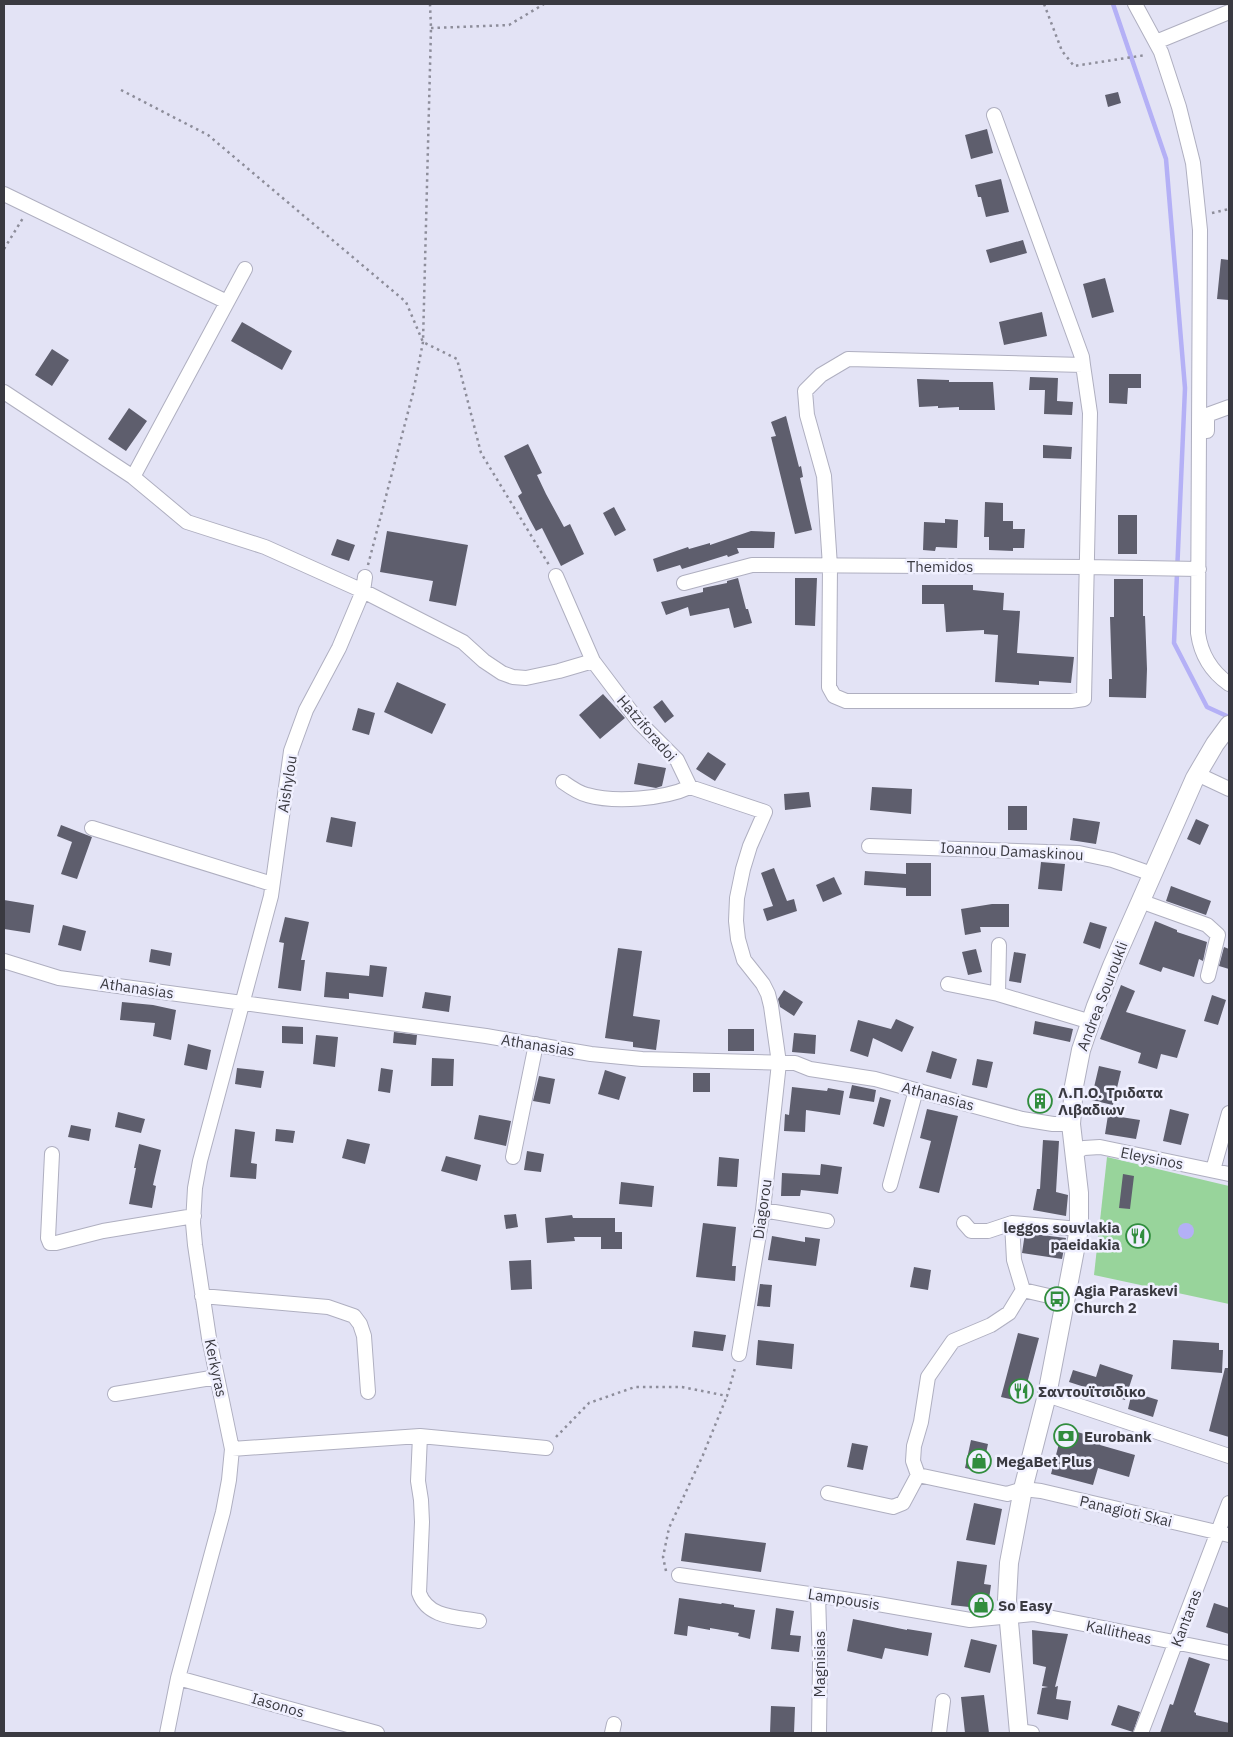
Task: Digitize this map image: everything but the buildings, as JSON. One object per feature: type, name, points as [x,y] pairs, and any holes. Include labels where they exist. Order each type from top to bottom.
[{"type":"main road","name":"Andrea Souroukli","points":[[1023,1733],[1007,1600],[1009,1564],[1022,1489],[1047,1395],[1079,1229],[1079,1194],[1072,1124],[1077,1068],[1096,1006],[1152,874],[1197,774],[1228,727]]},
{"type":"street","points":[[1135,4],[1156,42],[1180,107],[1193,163],[1200,230],[1193,569],[1200,645],[1212,667],[1229,684]]},
{"type":"street","points":[[1156,42],[1229,12]]},
{"type":"street","points":[[994,115],[1082,357],[1083,364],[1090,413],[1084,699],[1071,701],[914,702],[846,701],[834,696],[830,687],[830,566],[824,476],[807,415],[805,391],[821,375],[848,360],[1083,364]]},
{"type":"street","points":[[4,194],[227,302]]},
{"type":"street","points":[[133,477],[246,269]]},
{"type":"street","points":[[4,392],[133,477],[187,522],[264,547],[364,584],[463,642],[492,667],[512,677],[526,678],[594,661]]},
{"type":"street","points":[[1206,516],[1208,414],[1229,407]]},
{"type":"street","name":"Themidos","points":[[684,583],[752,566],[1193,569]]},
{"type":"street","name":"Hatziforadoi","points":[[556,576],[594,661],[634,716],[677,760],[690,787]]},
{"type":"street","name":"Aishylou","points":[[243,1002],[271,896],[291,751],[306,710],[339,648],[364,584]]},
{"type":"street","points":[[1197,774],[1229,789]]},
{"type":"street","points":[[563,782],[585,795],[613,799],[668,794],[690,787],[766,812],[750,846],[743,869],[737,898],[736,920],[738,939],[744,960],[768,994],[779,1063]]},
{"type":"street","points":[[92,828],[272,884]]},
{"type":"street","name":"Ioannou Damaskinou","points":[[869,846],[1079,853],[1112,860],[1152,874]]},
{"type":"street","points":[[1140,902],[1207,925],[1218,935],[1208,976]]},
{"type":"street","points":[[998,994],[1000,945]]},
{"type":"street","name":"Athanasias","points":[[4,961],[59,978],[243,1002],[536,1044],[591,1054],[642,1059],[795,1063],[810,1069],[859,1076],[916,1090],[1022,1119],[1053,1124],[1072,1124]]},
{"type":"street","points":[[948,984],[998,994],[1091,1022]]},
{"type":"street","name":"Kerkyras","points":[[167,1733],[178,1678],[223,1512],[229,1480],[232,1449],[202,1296],[194,1245],[194,1216],[195,1188],[200,1161],[243,1002]]},
{"type":"street","points":[[513,1158],[536,1044]]},
{"type":"street","name":"Diagorou","points":[[739,1354],[763,1210],[779,1063]]},
{"type":"street","points":[[890,1185],[916,1090]]},
{"type":"street","points":[[1214,1170],[1229,1113]]},
{"type":"street","name":"Eleysinos","points":[[1075,1152],[1084,1148],[1100,1147],[1229,1174]]},
{"type":"street","points":[[52,1154],[48,1238],[50,1243],[56,1244],[103,1231],[194,1216]]},
{"type":"street","points":[[763,1210],[827,1221]]},
{"type":"street","points":[[964,1223],[971,1231],[988,1231],[1012,1223],[1079,1229]]},
{"type":"street","points":[[828,1493],[893,1507],[903,1503],[918,1475],[913,1461],[914,1446],[921,1422],[928,1377],[952,1341],[991,1325],[1009,1313],[1023,1290],[1014,1260],[1012,1223]]},
{"type":"street","points":[[1023,1290],[1066,1300]]},
{"type":"street","points":[[202,1296],[328,1307],[354,1316],[360,1324],[364,1336],[368,1392]]},
{"type":"street","points":[[115,1394],[217,1377]]},
{"type":"street","points":[[1047,1395],[1229,1456]]},
{"type":"street","points":[[232,1449],[420,1436],[546,1448]]},
{"type":"street","points":[[420,1436],[418,1481],[422,1522],[419,1593],[423,1602],[432,1611],[442,1615],[479,1621]]},
{"type":"street","name":"Panagioti Skai","points":[[918,1475],[1007,1494],[1022,1489],[1042,1491],[1224,1534]]},
{"type":"street","name":"Kantaras","points":[[1141,1733],[1224,1534],[1229,1503]]},
{"type":"street","name":"Lampousis","points":[[679,1575],[970,1620],[1009,1617]]},
{"type":"street","name":"Magnisias","points":[[818,1595],[820,1661],[819,1733]]},
{"type":"street","name":"Kallitheas","points":[[1009,1617],[1033,1614],[1229,1653]]},
{"type":"street","name":"Iasonos","points":[[178,1678],[346,1729],[377,1733]]},
{"type":"street","points":[[939,1733],[943,1701]]},
{"type":"path","points":[[364,584],[413,393],[423,342],[430,4]]},
{"type":"path","points":[[431,28],[509,25],[544,4]]},
{"type":"path","points":[[1044,4],[1062,51],[1074,66],[1148,54]]},
{"type":"path","points":[[121,90],[208,135],[406,302],[423,342],[457,359],[481,453],[556,576]]},
{"type":"path","points":[[4,249],[30,207]]},
{"type":"path","points":[[1198,216],[1229,209]]},
{"type":"path","points":[[679,1575],[667,1576],[663,1557],[669,1528],[703,1455],[727,1396],[739,1354]]},
{"type":"path","points":[[546,1448],[589,1403],[635,1387],[682,1387],[727,1396]]},
{"type":"green space","points":[[1107,1157],[1229,1186],[1229,1304],[1094,1275]]},
{"type":"shaded area","points":[[1183,1223],[1189,1223],[1194,1228],[1192,1237],[1183,1239],[1178,1234],[1178,1228]]},
{"type":"waterway","points":[[1113,4],[1166,159],[1185,388],[1174,643],[1207,707],[1229,717]]},
{"type":"place","name":"Λ.Π.Ο. Τριδατα Λιβαδιων","points":[[1040,1101]]},
{"type":"place","name":"leggos souvlakia paeidakia","points":[[1138,1236]]},
{"type":"place","name":"Agia Paraskevi Church 2","points":[[1057,1299]]},
{"type":"place","name":"Σαντουϊτσιδικο","points":[[1021,1391]]},
{"type":"place","name":"Eurobank","points":[[1066,1436]]},
{"type":"place","name":"MegaBet Plus","points":[[979,1461]]},
{"type":"place","name":"So Easy","points":[[981,1605]]}]
